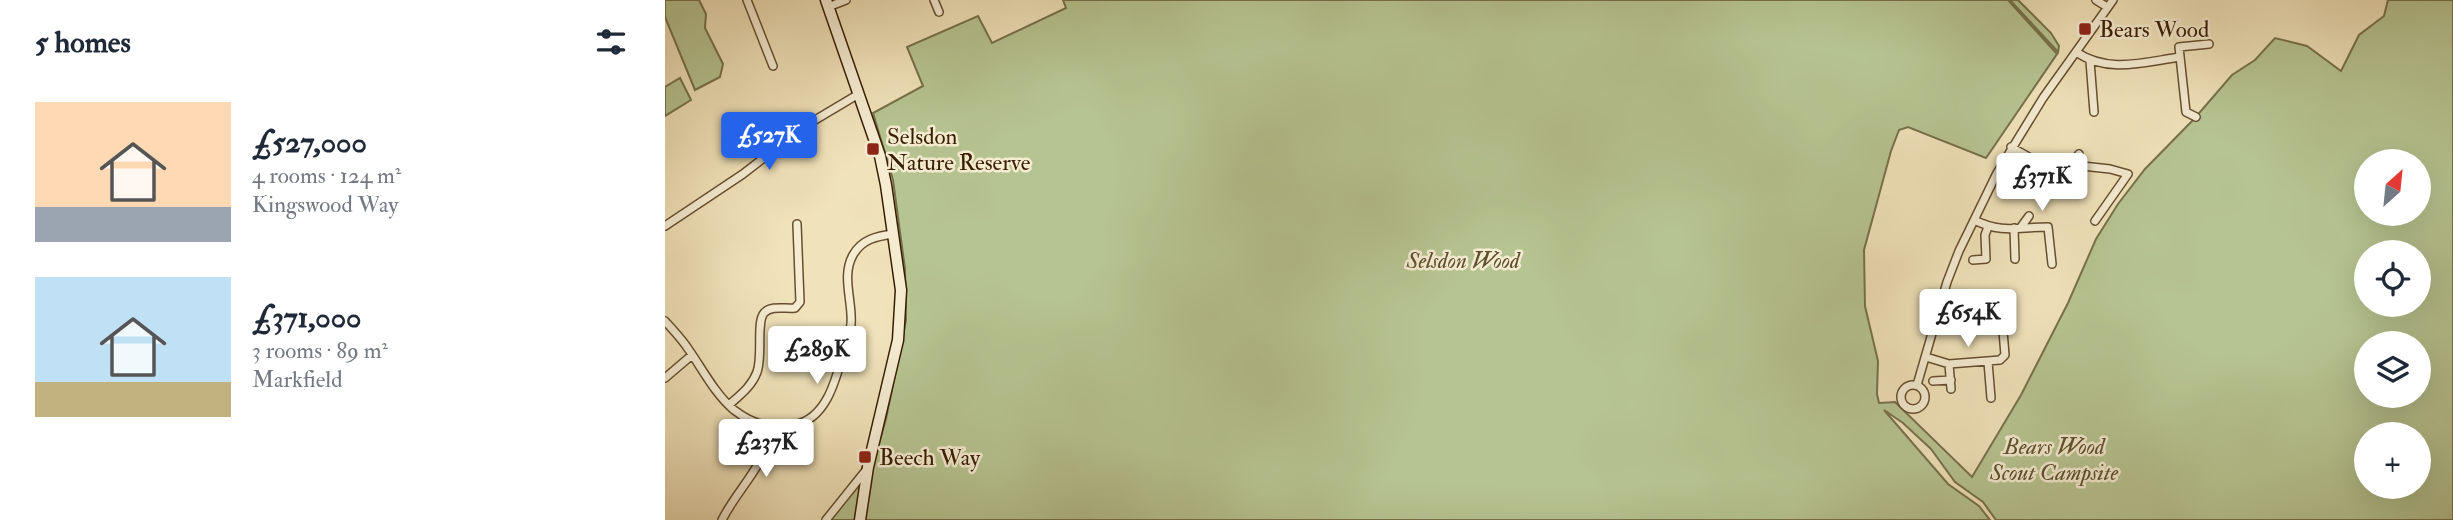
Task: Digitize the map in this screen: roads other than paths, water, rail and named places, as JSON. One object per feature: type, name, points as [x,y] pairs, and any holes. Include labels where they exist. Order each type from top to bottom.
[{"type":"street","points":[[747,0],[773,66]]},
{"type":"street","points":[[846,0],[827,4],[880,156],[901,290],[898,340],[868,467],[860,520]]},
{"type":"street","points":[[934,0],[939,12]]},
{"type":"street","points":[[2096,0],[2107,7]]},
{"type":"street","points":[[1917,385],[1947,282],[1973,220],[2011,147],[2113,0]]},
{"type":"street","points":[[2196,117],[2186,111],[2179,47],[2209,44]]},
{"type":"street","points":[[2076,52],[2090,61],[2120,65],[2180,57]]},
{"type":"street","points":[[2090,61],[2094,112]]},
{"type":"street","points":[[665,226],[743,174],[805,126],[857,95]]},
{"type":"street","points":[[2011,147],[2036,161],[2121,170],[2128,174],[2095,221]]},
{"type":"street","points":[[2071,164],[2079,154]]},
{"type":"street","points":[[2015,259],[2017,228],[2029,216]]},
{"type":"street","points":[[1973,220],[2001,230],[2051,224],[2052,264]]},
{"type":"street","points":[[729,405],[747,389],[757,372],[762,348],[760,322],[763,314],[773,308],[795,308],[800,302],[797,224]]},
{"type":"street","points":[[1973,260],[1986,259],[1985,234],[1989,227]]},
{"type":"street","points":[[665,321],[729,405],[761,426],[780,428],[806,423],[819,411],[836,382],[851,324],[848,275],[852,257],[862,244],[875,236],[894,234]]},
{"type":"street","points":[[1941,305],[1963,304]]},
{"type":"street","points":[[1926,357],[1949,364],[2000,360],[2005,355],[2003,331]]},
{"type":"street","points":[[665,378],[692,355]]},
{"type":"street","points":[[1988,362],[1991,398]]},
{"type":"street","points":[[1933,381],[1951,384],[1949,364]]},
{"type":"street","points":[[722,519],[757,468],[765,452],[771,426]]},
{"type":"street","points":[[826,520],[868,467]]},
{"type":"place","name":"Bears Wood","points":[[2085,29]]},
{"type":"place","name":"Selsdon Nature Reserve","points":[[873,149]]},
{"type":"place","name":"Beech Way","points":[[865,457]]},
{"type":"park label","name":"Selsdon Wood","points":[[1463,260]]},
{"type":"park label","name":"Bears Wood Scout Campsite","points":[[2054,459]]}]
